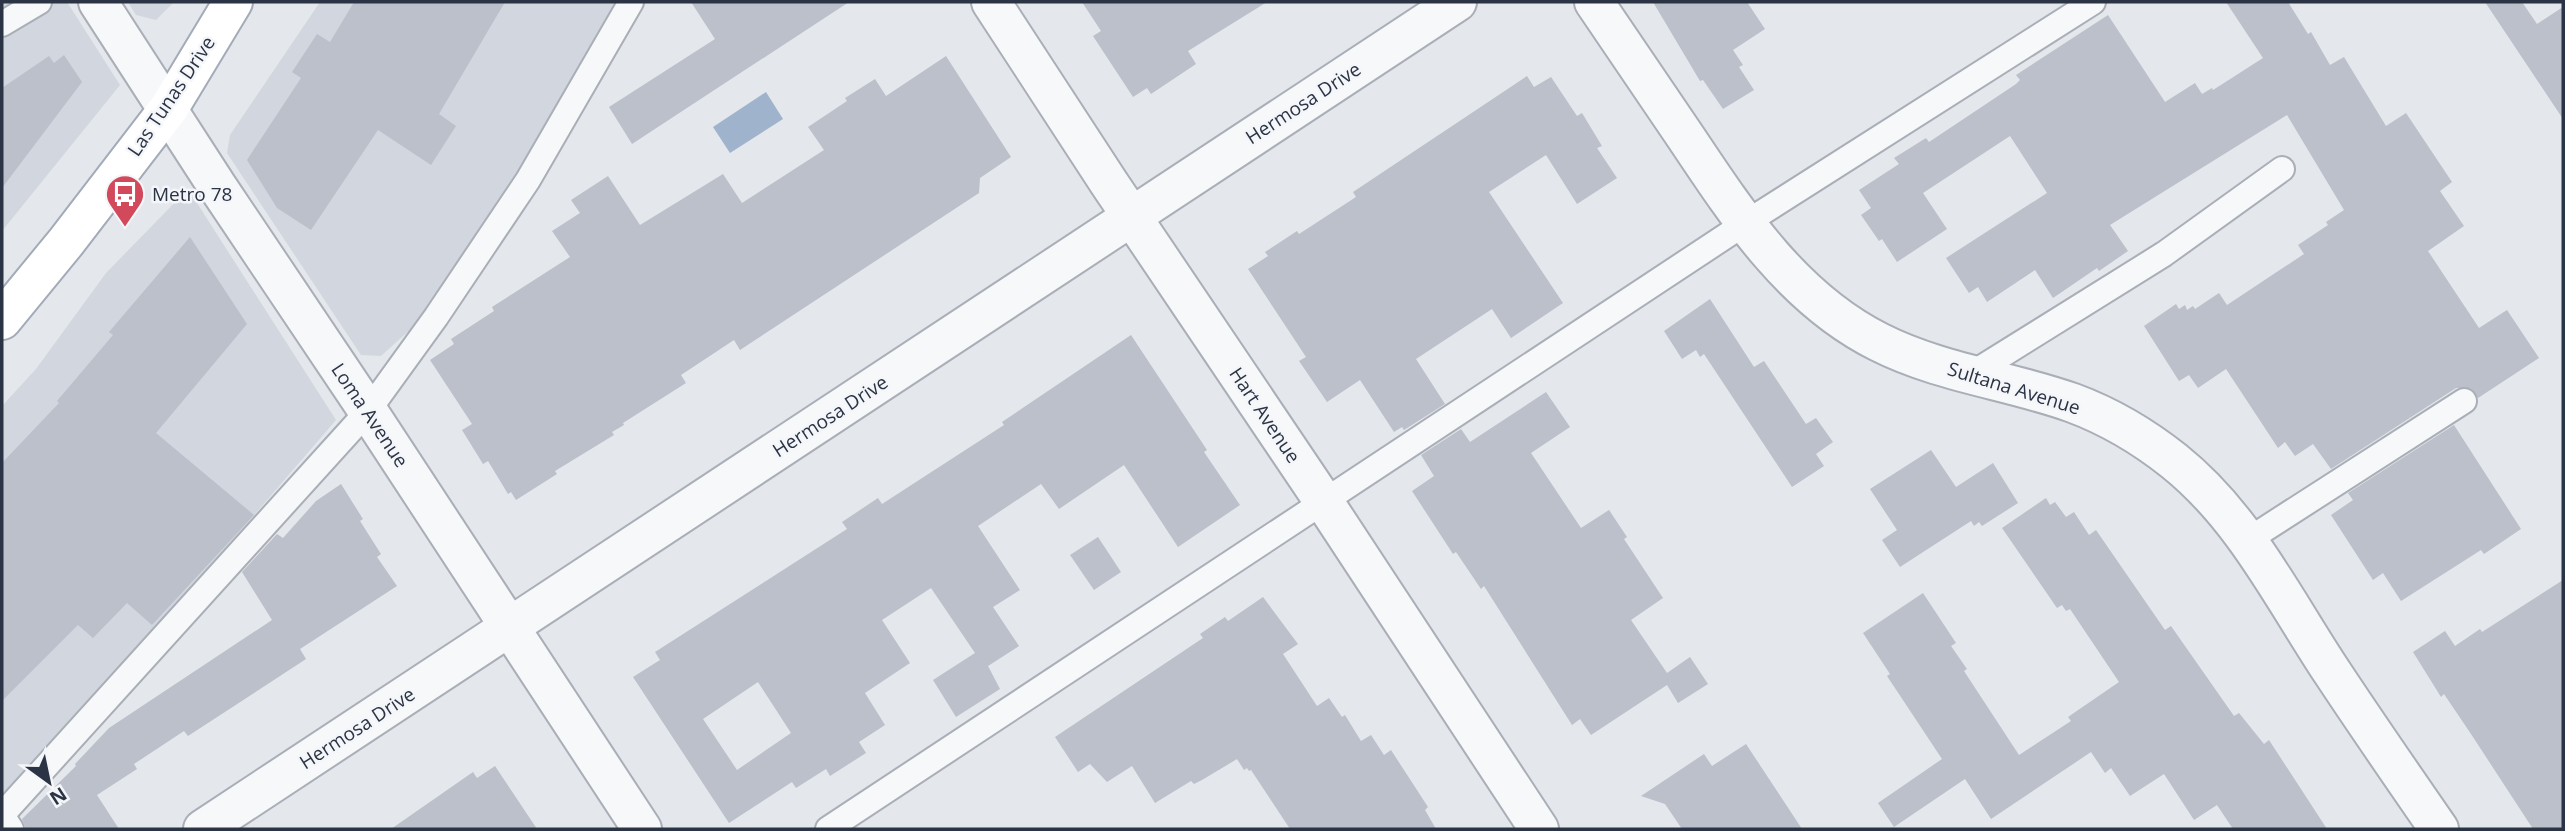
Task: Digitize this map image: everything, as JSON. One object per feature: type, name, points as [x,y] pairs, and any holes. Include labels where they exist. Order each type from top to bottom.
[{"type":"main road","name":"Las Tunas Drive","points":[[2,320],[169,108],[233,2]]},
{"type":"street","name":"Loma Avenue","points":[[98,2],[642,829]]},
{"type":"street","name":"Hart Avenue","points":[[992,2],[1539,829]]},
{"type":"street","name":"Hermosa Drive","points":[[203,829],[1457,2]]},
{"type":"street","name":"Sultana Avenue","points":[[1594,2],[1744,224],[1785,271],[1832,312],[1879,342],[1970,375],[2073,403],[2131,432],[2174,461],[2222,505],[2248,540],[2332,671],[2439,829]]},
{"type":"lane","points":[[2,24],[39,2]]},
{"type":"lane","points":[[11,829],[2,815],[368,411],[436,317],[528,180],[631,2]]},
{"type":"lane","points":[[828,829],[1744,224],[2093,2]]},
{"type":"lane","points":[[1970,375],[2164,254],[2282,169]]},
{"type":"lane","points":[[2248,540],[2464,401]]},
{"type":"shaded area","points":[[2,2],[67,2],[120,85],[2,231]]},
{"type":"shaded area","points":[[128,2],[174,2],[156,20],[136,15]]},
{"type":"shaded area","points":[[320,2],[623,2],[607,33],[434,308],[381,356],[361,355],[227,153],[230,135]]},
{"type":"shaded area","points":[[188,189],[336,420],[2,808],[2,406],[36,369],[106,273]]},
{"type":"water","points":[[766,92],[783,119],[730,153],[713,127]]},
{"type":"building","points":[[354,2],[505,2],[439,114],[456,126],[431,165],[378,130],[311,230],[277,208],[247,160],[301,78],[292,72],[317,34],[330,42]]},
{"type":"building","points":[[691,2],[849,2],[632,144],[609,107],[715,39]]},
{"type":"building","points":[[1082,2],[1267,2],[1188,51],[1196,64],[1151,94],[1147,88],[1133,97],[1093,36],[1101,31]]},
{"type":"building","points":[[1653,2],[1747,2],[1765,29],[1733,50],[1743,65],[1739,67],[1754,90],[1723,109],[1703,80],[1700,81]]},
{"type":"building","points":[[2226,2],[2288,2],[2308,34],[2311,32],[2330,65],[2344,57],[2386,126],[2406,113],[2452,182],[2440,191],[2464,226],[2428,251],[2479,328],[2507,310],[2539,358],[2478,398],[2470,388],[2456,388],[2331,469],[2313,444],[2295,456],[2285,442],[2278,448],[2226,369],[2198,388],[2189,375],[2179,381],[2144,326],[2176,304],[2179,309],[2185,305],[2187,310],[2193,306],[2195,309],[2219,293],[2227,305],[2304,254],[2298,245],[2328,225],[2326,222],[2344,210],[2287,115],[2110,225],[2128,251],[2053,298],[2035,270],[1987,302],[1978,287],[1969,293],[1946,258],[2047,193],[2010,136],[1923,193],[1947,229],[1897,262],[1861,215],[1871,208],[1859,190],[1899,164],[1894,158],[1926,138],[1929,142],[2016,84],[2020,80],[2016,75],[2108,15],[2165,102],[2195,83],[2202,94],[2212,88],[2213,90],[2263,58]]},
{"type":"building","points":[[2485,2],[2522,2],[2537,24],[2563,7],[2563,119]]},
{"type":"building","points":[[64,55],[82,82],[2,188],[2,88],[49,56],[54,63]]},
{"type":"building","points":[[946,56],[1011,157],[980,178],[979,193],[740,350],[734,340],[681,375],[686,383],[623,423],[624,425],[612,432],[614,435],[555,471],[557,474],[516,500],[511,492],[508,494],[488,461],[483,464],[462,430],[472,424],[430,360],[454,344],[451,339],[494,311],[492,307],[570,257],[552,231],[580,213],[571,200],[608,176],[640,225],[723,174],[742,203],[824,150],[808,127],[847,101],[845,98],[875,79],[886,96]]},
{"type":"building","points":[[1527,76],[1534,87],[1551,77],[1577,116],[1582,113],[1602,146],[1597,148],[1617,178],[1577,204],[1546,155],[1489,192],[1563,303],[1511,338],[1492,309],[1416,359],[1445,404],[1404,430],[1402,427],[1394,432],[1360,380],[1327,402],[1299,361],[1306,357],[1248,269],[1268,256],[1265,252],[1297,231],[1299,234],[1356,197],[1353,192]]},
{"type":"building","points":[[190,237],[247,324],[156,433],[254,515],[152,625],[127,603],[93,638],[78,625],[2,701],[2,463],[59,403],[57,401],[113,335],[109,332]]},
{"type":"building","points":[[1710,299],[1754,367],[1764,361],[1806,424],[1816,418],[1833,442],[1816,454],[1824,466],[1792,487],[1704,354],[1700,357],[1696,350],[1682,359],[1664,331]]},
{"type":"building","points":[[1131,335],[1240,505],[1178,547],[1124,465],[1059,509],[1041,484],[978,526],[1020,590],[993,607],[1019,646],[988,666],[1000,689],[956,717],[933,680],[975,653],[931,588],[882,620],[910,663],[865,693],[885,725],[859,742],[866,753],[830,776],[826,769],[796,788],[792,782],[729,823],[633,677],[660,660],[655,652],[847,529],[842,522],[878,498],[882,504],[1004,425],[1002,422]],"holes":[[[758,682],[791,733],[737,770],[703,719]]]},
{"type":"building","points":[[1546,392],[1570,427],[1531,453],[1581,528],[1609,510],[1627,537],[1624,539],[1663,598],[1631,620],[1667,673],[1690,657],[1708,684],[1678,703],[1667,685],[1591,735],[1580,719],[1572,725],[1484,586],[1481,589],[1456,552],[1453,554],[1412,491],[1434,476],[1421,455],[1461,429],[1470,442]]},
{"type":"building","points":[[2454,425],[2521,529],[2484,554],[2481,550],[2401,601],[2383,573],[2373,580],[2331,515],[2353,500],[2348,493]]},
{"type":"building","points":[[1931,450],[1956,487],[1993,463],[2018,503],[1982,526],[1979,522],[1974,526],[1971,521],[1900,567],[1882,540],[1897,530],[1870,489]]},
{"type":"building","points":[[341,484],[381,554],[377,557],[397,586],[300,649],[306,659],[188,736],[184,731],[134,764],[137,769],[97,795],[119,829],[26,829],[22,819],[76,766],[109,728],[272,620],[242,572],[277,534],[283,538],[316,501]]},
{"type":"building","points":[[2046,498],[2050,505],[2055,502],[2066,517],[2074,512],[2089,535],[2096,530],[2165,630],[2171,626],[2234,716],[2239,713],[2264,744],[2269,740],[2327,829],[2233,829],[2217,805],[2194,820],[2164,774],[2130,796],[2111,768],[2105,773],[2091,752],[1991,819],[1965,779],[1894,827],[1878,803],[1942,759],[1887,676],[1890,674],[1863,633],[1923,593],[1956,643],[1951,646],[1967,669],[1964,671],[2019,755],[2071,721],[2068,717],[2119,682],[2070,609],[2066,611],[2062,605],[2057,608],[2002,528]]},
{"type":"building","points":[[1098,537],[1121,572],[1094,590],[1070,555]]},
{"type":"building","points":[[2563,580],[2563,829],[2533,829],[2413,652],[2445,631],[2455,646],[2480,629],[2482,632]]},
{"type":"building","points":[[1263,597],[1298,644],[1283,654],[1317,706],[1329,698],[1342,717],[1345,715],[1361,741],[1371,735],[1384,755],[1391,750],[1428,807],[1425,810],[1436,829],[1290,829],[1251,770],[1244,770],[1237,759],[1194,784],[1191,781],[1155,803],[1132,766],[1107,782],[1090,764],[1078,772],[1055,737],[1203,638],[1200,634],[1225,617],[1228,621]]},
{"type":"building","points":[[1746,744],[1802,829],[1682,829],[1665,804],[1641,796],[1704,754],[1712,766]]},
{"type":"building","points":[[495,766],[537,829],[391,829],[473,772],[477,778]]},
{"type":"place","name":"Metro 78","points":[[125,228]]}]
